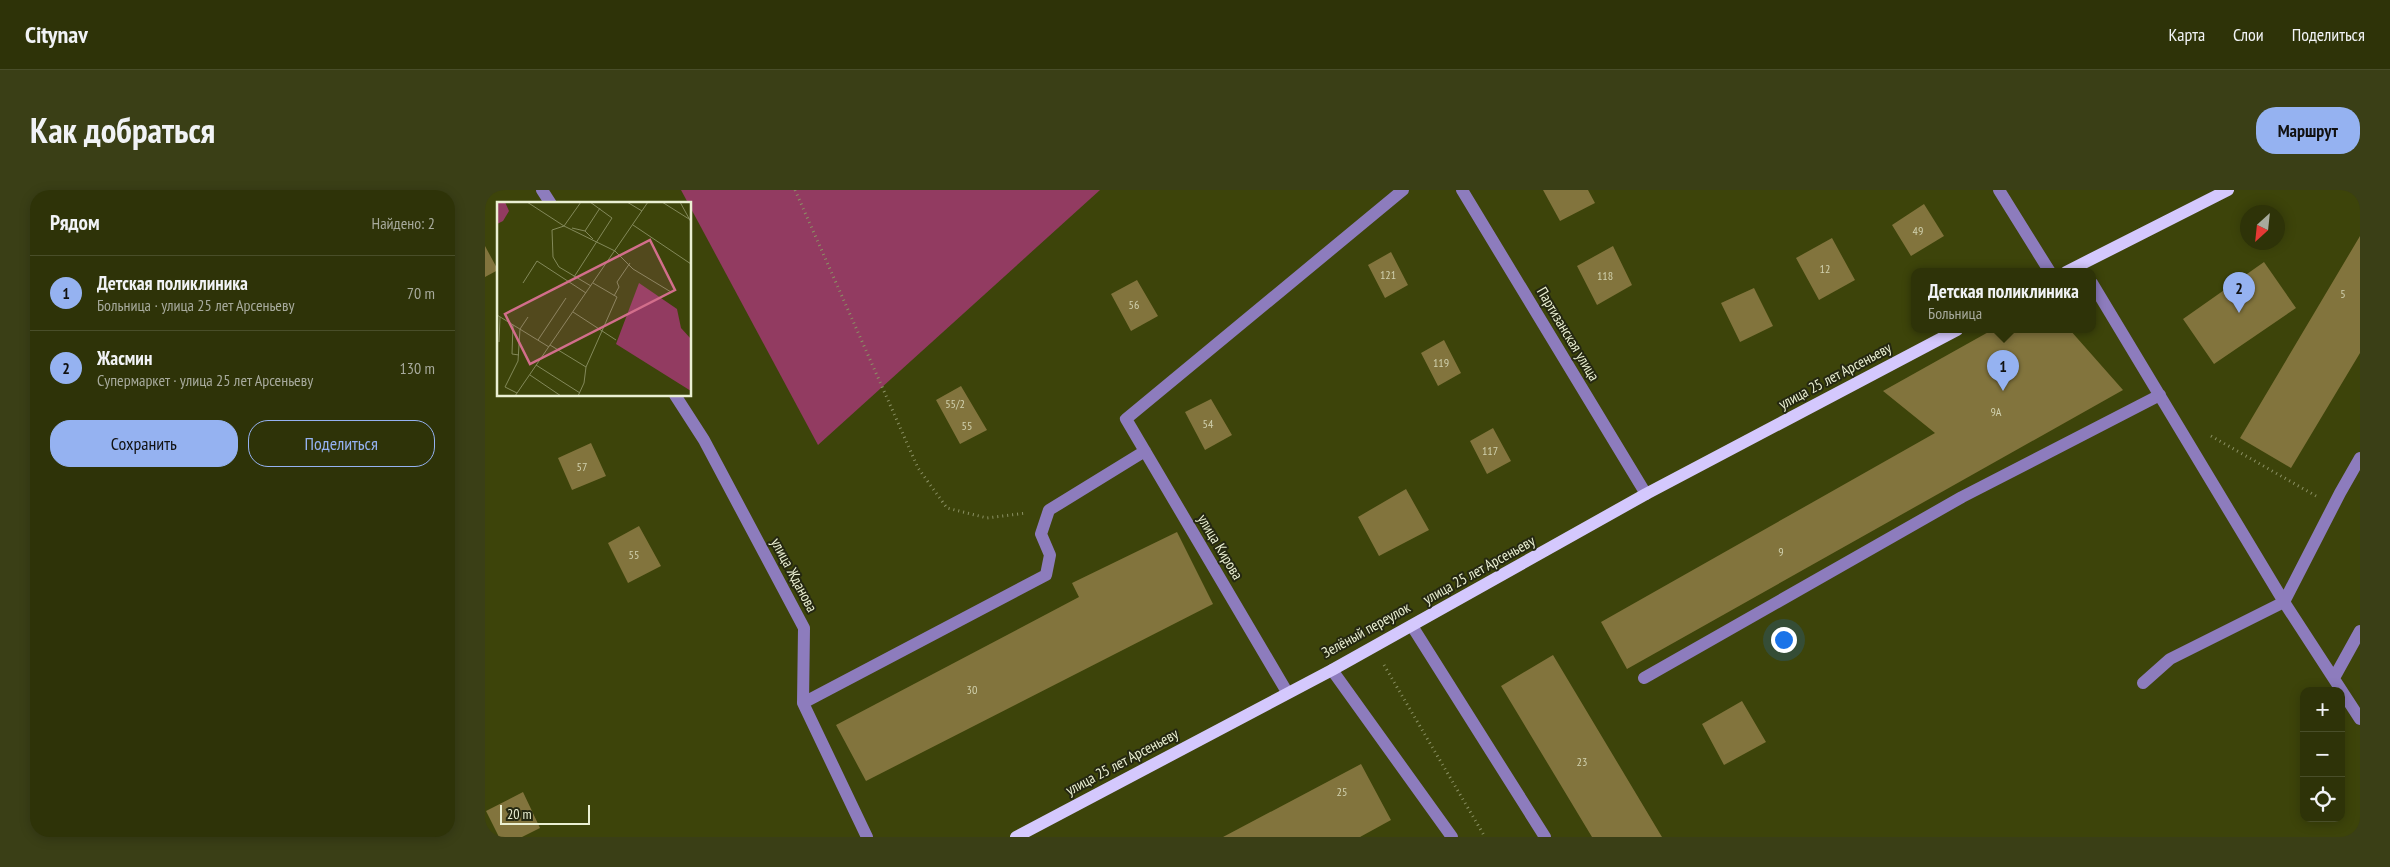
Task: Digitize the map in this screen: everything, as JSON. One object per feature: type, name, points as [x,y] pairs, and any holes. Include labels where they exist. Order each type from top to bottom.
[{"type":"main road","points":[[2083,268],[2228,190]]},
{"type":"main road","name":"улица 25 лет Арсеньеву","points":[[1016,837],[1287,692],[1332,670],[1373,645],[1412,626],[1641,497],[1951,333]]},
{"type":"main road","name":"Зелёный переулок","points":[[1287,692],[1641,497]]},
{"type":"street","points":[[542,190],[550,202]]},
{"type":"street","name":"улица Кирова","points":[[1287,692],[1126,419],[1403,190]]},
{"type":"street","name":"Партизанская улица","points":[[1462,190],[1641,497]]},
{"type":"street","points":[[1999,190],[2048,268]]},
{"type":"street","points":[[2096,290],[2285,602],[2360,719]]},
{"type":"street","points":[[1645,678],[1962,497],[2160,395]]},
{"type":"street","name":"улица Жданова","points":[[676,396],[704,440],[804,628],[803,703],[867,837]]},
{"type":"street","points":[[803,703],[1046,575],[1050,555],[1041,534],[1049,510],[1145,451]]},
{"type":"street","points":[[2143,683],[2169,659],[2285,602],[2340,492],[2360,458]]},
{"type":"street","points":[[1412,626],[1545,837]]},
{"type":"street","points":[[2334,678],[2360,631]]},
{"type":"street","points":[[1332,670],[1452,837]]},
{"type":"path","points":[[795,190],[918,468],[947,508],[987,518],[1049,510]]},
{"type":"path","points":[[2204,432],[2315,496],[2340,492]]},
{"type":"path","points":[[1373,645],[1485,837]]},
{"type":"shaded area","points":[[681,190],[1100,190],[818,445],[691,209],[691,202],[687,202]]},
{"type":"building","points":[[1543,190],[1588,190],[1595,203],[1560,221]]},
{"type":"building","points":[[1924,204],[1944,236],[1911,256],[1892,225]]},
{"type":"building","points":[[2360,236],[2360,353],[2291,468],[2240,438]]},
{"type":"building","points":[[1832,238],[1855,280],[1819,300],[1796,258]]},
{"type":"building","points":[[485,246],[497,271],[485,277]]},
{"type":"building","points":[[1613,246],[1632,285],[1597,305],[1577,266]]},
{"type":"building","points":[[1391,252],[1408,285],[1385,298],[1368,265]]},
{"type":"building","points":[[2264,262],[2296,308],[2214,364],[2183,319]]},
{"type":"building","points":[[1137,280],[1158,316],[1131,331],[1111,294]]},
{"type":"building","points":[[1754,288],[1773,326],[1740,342],[1721,303]]},
{"type":"building","points":[[1987,333],[2073,333],[2123,390],[1627,669],[1601,622],[1935,433],[1883,391]]},
{"type":"building","points":[[1444,340],[1461,373],[1438,386],[1421,353]]},
{"type":"building","points":[[961,386],[987,430],[960,444],[936,400]]},
{"type":"building","points":[[1211,399],[1232,435],[1205,450],[1185,412]]},
{"type":"building","points":[[1493,428],[1511,461],[1487,474],[1470,441]]},
{"type":"building","points":[[591,443],[606,476],[572,490],[558,458]]},
{"type":"building","points":[[1406,489],[1429,530],[1379,556],[1358,517]]},
{"type":"building","points":[[639,526],[661,566],[628,583],[608,543]]},
{"type":"building","points":[[1177,532],[1213,604],[866,781],[836,725],[1079,597],[1072,583]]},
{"type":"building","points":[[1553,655],[1662,837],[1592,837],[1501,686]]},
{"type":"building","points":[[1742,701],[1766,742],[1724,765],[1702,724]]},
{"type":"building","points":[[1361,764],[1391,820],[1360,837],[1223,837]]},
{"type":"building","points":[[523,792],[540,828],[522,837],[499,837],[486,811]]},
{"type":"place","name":"Жасмин","points":[[2239,313]]},
{"type":"place","name":"Детская поликлиника","points":[[2003,391]]}]
